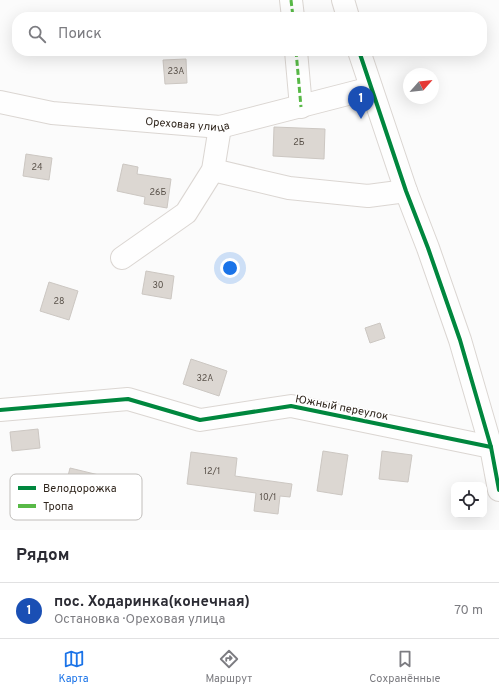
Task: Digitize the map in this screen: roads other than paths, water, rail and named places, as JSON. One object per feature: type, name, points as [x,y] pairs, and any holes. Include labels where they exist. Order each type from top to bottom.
[{"type":"street","points":[[291,0],[292,12]]},
{"type":"street","points":[[343,0],[347,12]]},
{"type":"street","points":[[296,56],[301,106]]},
{"type":"street","points":[[361,56],[406,191],[460,340],[491,446],[499,490]]},
{"type":"street","name":"Ореховая улица","points":[[0,102],[52,113],[220,127],[371,88]]},
{"type":"street","points":[[122,258],[186,213],[213,170],[220,127]]},
{"type":"street","points":[[213,170],[289,188],[368,196],[406,191]]},
{"type":"street","name":"Южный переулок","points":[[0,410],[128,399],[200,420],[291,406],[491,446]]},
{"type":"place","name":"пос. Ходаринка(конечная)","points":[[361,119]]}]
